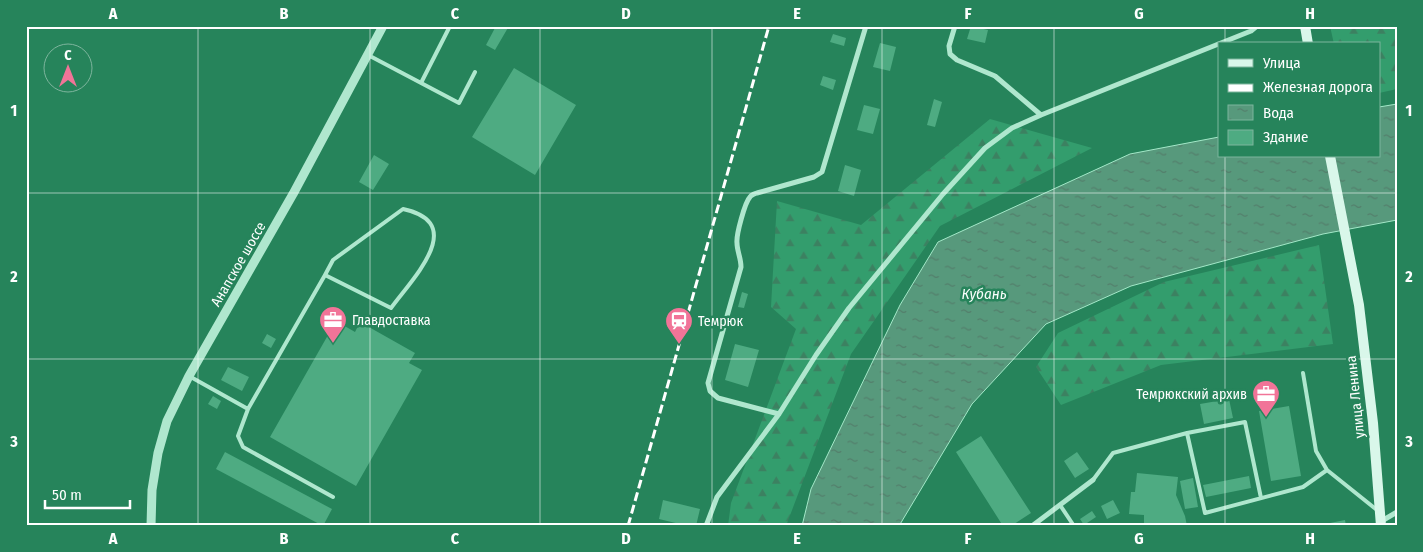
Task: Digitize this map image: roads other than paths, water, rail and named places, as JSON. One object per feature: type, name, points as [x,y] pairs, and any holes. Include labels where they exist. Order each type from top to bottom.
[{"type":"main road","points":[[1305,26],[1308,42]]},
{"type":"main road","name":"улица Ленина","points":[[1330,158],[1359,304],[1372,423],[1380,524]]},
{"type":"street","name":"Анапское шоссе","points":[[151,526],[152,490],[158,454],[167,421],[189,376],[288,203],[383,26]]},
{"type":"street","points":[[779,414],[718,398],[710,392],[708,383],[741,267],[740,255],[736,244],[737,236],[747,202],[751,196],[757,192],[814,177],[822,172],[866,26]]},
{"type":"street","points":[[955,26],[949,46],[950,54],[957,60],[995,76],[1041,115]]},
{"type":"street","points":[[1224,42],[1252,31],[1256,26]]},
{"type":"street","points":[[706,526],[717,497],[779,414],[816,355],[849,308],[943,194],[985,148],[1012,128],[1041,115],[1218,45]]},
{"type":"street","points":[[1032,526],[1093,480]]},
{"type":"street","points":[[1380,524],[1397,512]]},
{"type":"lane","points":[[421,83],[450,26]]},
{"type":"lane","points":[[368,55],[459,103],[475,72]]},
{"type":"lane","points":[[325,275],[391,308],[430,254],[435,232],[430,220],[417,212],[403,209],[333,260],[248,409],[238,436],[243,447],[333,497]]},
{"type":"lane","points":[[1302,373],[1316,451],[1327,470],[1379,511]]},
{"type":"lane","points":[[189,376],[248,409]]},
{"type":"lane","points":[[1093,480],[1113,453],[1187,433],[1245,422],[1261,498]]},
{"type":"lane","points":[[1187,433],[1205,513],[1303,488],[1327,470]]},
{"type":"lane","points":[[1060,505],[1074,526]]},
{"type":"water","name":"Кубань","points":[[1397,104],[1397,220],[1323,234],[1131,286],[1046,324],[972,404],[899,526],[802,526],[811,489],[900,305],[938,242],[1130,154],[1218,137],[1218,158],[1380,158],[1380,107]]},
{"type":"railway","points":[[628,526],[769,26]]},
{"type":"place","name":"Главдоставка","points":[[333,344]]},
{"type":"place","name":"Темрюк","points":[[679,345]]},
{"type":"place","name":"Темрюкский архив","points":[[1266,418]]}]
